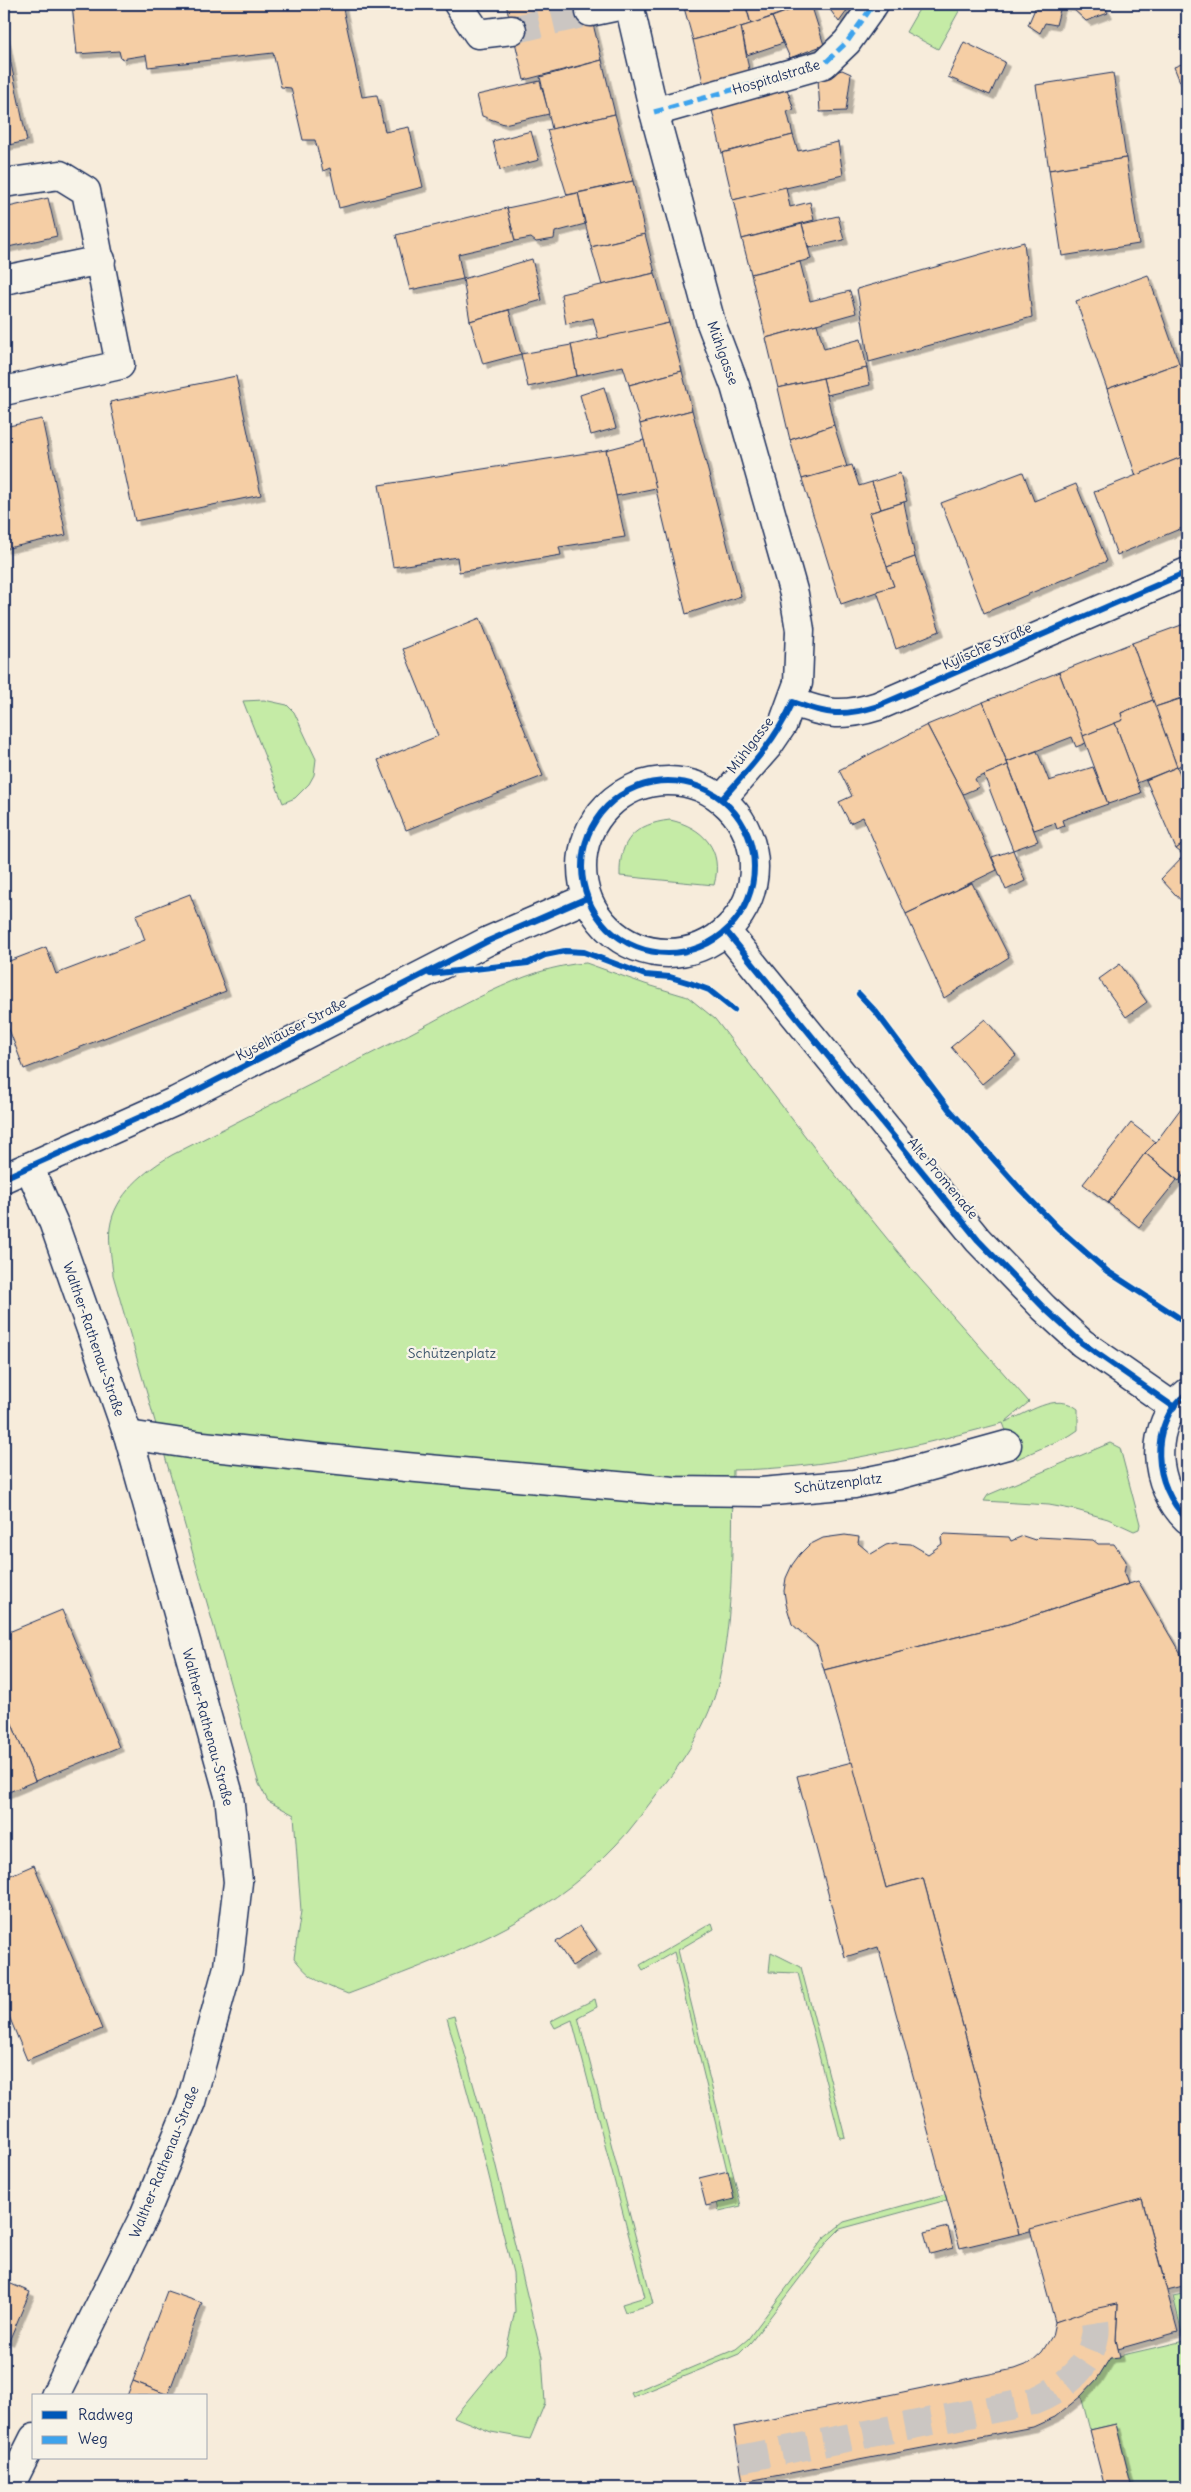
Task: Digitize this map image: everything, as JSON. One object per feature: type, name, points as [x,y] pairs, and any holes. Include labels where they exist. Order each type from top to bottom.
[{"type":"street","points":[[458,4],[478,34],[512,30]]},
{"type":"street","points":[[590,12],[629,4]]},
{"type":"street","name":"Mühlgasse","points":[[629,4],[654,112],[711,322],[735,386],[794,594],[800,630],[800,667],[792,702],[783,724],[768,746],[722,800]]},
{"type":"street","name":"Hospitalstraße","points":[[654,112],[824,64],[847,42],[874,4]]},
{"type":"street","points":[[4,183],[60,174],[86,191],[120,365],[4,391]]},
{"type":"street","points":[[4,280],[101,260]]},
{"type":"street","name":"Kylische Straße","points":[[792,702],[833,714],[854,713],[878,706],[1187,572]]},
{"type":"street","points":[[678,781],[694,785],[722,800],[744,825],[754,856],[754,873],[749,896],[737,919],[726,931],[698,948],[681,953],[648,951],[632,945],[605,926],[595,913],[583,883],[583,851],[595,820],[617,797],[646,783],[678,781]]},
{"type":"street","name":"Kyselhäuser Straße","points":[[4,1178],[176,1101],[488,941],[588,898]]},
{"type":"street","name":"Alte Promenade","points":[[726,931],[978,1240],[1044,1308],[1082,1343],[1181,1400]]},
{"type":"street","name":"Walther-Rathenau-Straße","points":[[29,1167],[54,1224],[128,1435],[229,1795],[238,1882],[228,1967],[191,2102],[144,2216],[56,2394]]},
{"type":"street","points":[[1181,1400],[1161,1436],[1159,1468],[1170,1498],[1187,1519]]},
{"type":"street","name":"Schützenplatz","points":[[128,1435],[203,1446],[377,1464],[672,1491],[761,1492],[854,1484],[898,1475],[1008,1445]]},
{"type":"street","points":[[9,2488],[32,2442]]},
{"type":"green space","points":[[922,4],[963,4],[938,49],[906,32]]},
{"type":"green space","points":[[264,700],[287,705],[294,712],[316,759],[314,775],[309,784],[295,798],[283,803],[243,701]]},
{"type":"green space","points":[[670,820],[692,828],[708,842],[716,861],[714,885],[620,876],[622,853],[632,836],[647,825]]},
{"type":"green space","name":"Schützenplatz","points":[[586,963],[688,997],[715,1019],[829,1167],[915,1273],[1029,1402],[1005,1422],[1042,1406],[1060,1402],[1078,1409],[1078,1430],[1069,1436],[1017,1459],[1003,1423],[903,1448],[836,1461],[768,1469],[733,1470],[730,1603],[724,1655],[715,1696],[709,1711],[694,1741],[676,1769],[621,1839],[587,1873],[557,1896],[525,1917],[491,1935],[421,1966],[348,1994],[331,1987],[306,1972],[294,1958],[301,1911],[294,1815],[268,1801],[259,1784],[113,1275],[109,1239],[110,1228],[113,1216],[125,1194],[142,1176],[172,1155],[489,992],[538,972]]},
{"type":"green space","points":[[1110,1443],[1120,1448],[1140,1524],[1139,1529],[1134,1531],[1108,1519],[1049,1505],[984,1501],[988,1495]]},
{"type":"green space","points":[[712,1923],[714,1929],[678,1950],[741,2206],[719,2211],[717,2203],[734,2199],[674,1952],[643,1970],[640,1965]]},
{"type":"green space","points":[[771,1952],[801,1967],[845,2137],[840,2138],[798,1973],[769,1972]]},
{"type":"green space","points":[[595,1999],[597,2007],[578,2017],[653,2304],[625,2312],[622,2304],[645,2297],[572,2020],[555,2028],[551,2021]]},
{"type":"green space","points":[[454,2016],[493,2154],[542,2357],[545,2403],[530,2439],[491,2432],[454,2417],[505,2355],[515,2311],[513,2273],[474,2116],[447,2018]]},
{"type":"green space","points":[[945,2194],[947,2200],[840,2229],[828,2241],[751,2342],[739,2354],[633,2397],[631,2393],[736,2349],[748,2339],[824,2238],[844,2222]]},
{"type":"green space","points":[[1187,2293],[1187,2488],[1132,2488],[1116,2424],[1090,2430],[1081,2396],[1097,2379],[1110,2358],[1184,2341],[1173,2296]]},
{"type":"building","points":[[72,4],[342,4],[362,97],[377,95],[385,132],[409,127],[423,187],[339,208],[330,168],[323,171],[315,140],[303,140],[291,88],[281,87],[273,53],[148,67],[146,55],[121,59],[119,51],[77,54]]},
{"type":"building","points":[[506,4],[588,4],[602,60],[524,80]]},
{"type":"building","points":[[683,4],[745,4],[751,24],[693,40]]},
{"type":"building","points":[[807,4],[751,24],[746,5]]},
{"type":"building","points":[[811,4],[824,45],[790,58],[772,17]]},
{"type":"building","points":[[826,4],[852,4],[839,22]]},
{"type":"building","points":[[1037,4],[1102,4],[1108,13],[1086,21],[1071,7],[1061,6],[1056,25],[1045,23],[1040,33],[1028,25]]},
{"type":"building","points":[[772,17],[783,43],[747,55],[741,27]]},
{"type":"building","points":[[741,27],[750,75],[704,86],[693,40]]},
{"type":"building","points":[[4,30],[27,141],[4,146]]},
{"type":"building","points":[[964,42],[1005,62],[990,95],[948,77]]},
{"type":"building","points":[[602,60],[615,114],[552,129],[540,77]]},
{"type":"building","points":[[1187,62],[1187,99],[1174,67]]},
{"type":"building","points":[[842,70],[851,74],[846,111],[820,112],[818,78]]},
{"type":"building","points":[[1113,73],[1126,158],[1049,170],[1036,85]]},
{"type":"building","points":[[540,81],[549,114],[504,124],[482,116],[477,95]]},
{"type":"building","points":[[787,89],[794,110],[787,111],[793,135],[722,153],[712,110]]},
{"type":"building","points":[[1187,101],[1187,116],[1182,103]]},
{"type":"building","points":[[615,114],[633,181],[567,195],[547,130]]},
{"type":"building","points":[[531,131],[539,160],[500,170],[493,141]]},
{"type":"building","points":[[793,135],[798,151],[838,142],[843,175],[733,200],[722,153]]},
{"type":"building","points":[[1126,158],[1139,244],[1062,256],[1049,170]]},
{"type":"building","points":[[633,181],[645,234],[591,247],[578,193]]},
{"type":"building","points":[[786,187],[790,207],[810,202],[814,220],[742,239],[733,200]]},
{"type":"building","points":[[578,193],[585,224],[555,232],[554,239],[536,242],[531,238],[515,241],[507,208]]},
{"type":"building","points":[[48,198],[57,236],[4,248],[4,208]]},
{"type":"building","points":[[507,208],[515,241],[458,254],[463,279],[410,290],[396,235]]},
{"type":"building","points":[[838,216],[844,240],[809,248],[802,224]]},
{"type":"building","points":[[802,224],[811,259],[751,274],[742,239]]},
{"type":"building","points":[[645,234],[655,273],[602,285],[591,247]]},
{"type":"building","points":[[1024,242],[1032,317],[869,362],[857,289]]},
{"type":"building","points":[[532,259],[542,300],[470,321],[463,279]]},
{"type":"building","points":[[800,262],[810,301],[850,291],[856,313],[766,338],[751,274]]},
{"type":"building","points":[[655,273],[669,323],[599,341],[593,318],[566,324],[561,294]]},
{"type":"building","points":[[1148,275],[1179,363],[1107,389],[1076,301]]},
{"type":"building","points":[[509,310],[521,354],[483,364],[470,321]]},
{"type":"building","points":[[669,323],[682,371],[629,385],[623,366],[577,376],[571,345]]},
{"type":"building","points":[[817,324],[824,349],[861,339],[867,368],[778,388],[766,338]]},
{"type":"building","points":[[571,345],[577,376],[528,387],[521,354]]},
{"type":"building","points":[[1179,363],[1187,386],[1187,455],[1136,476],[1107,389]]},
{"type":"building","points":[[867,368],[870,385],[827,395],[823,378]]},
{"type":"building","points":[[682,371],[692,410],[640,424],[629,385]]},
{"type":"building","points":[[236,376],[261,495],[135,521],[110,402]]},
{"type":"building","points":[[823,378],[834,425],[790,440],[778,388]]},
{"type":"building","points":[[604,387],[616,428],[591,435],[580,395]]},
{"type":"building","points":[[692,410],[741,596],[686,614],[640,424]]},
{"type":"building","points":[[42,419],[66,535],[4,549],[4,427]]},
{"type":"building","points":[[834,425],[847,467],[802,479],[790,440]]},
{"type":"building","points":[[644,440],[656,488],[616,496],[606,450]]},
{"type":"building","points":[[606,450],[625,537],[559,547],[561,555],[459,572],[457,557],[393,567],[379,485]]},
{"type":"building","points":[[1187,455],[1187,526],[1117,555],[1094,492]]},
{"type":"building","points":[[852,465],[859,486],[872,482],[881,509],[869,513],[894,586],[841,604],[802,479]]},
{"type":"building","points":[[1023,472],[1034,501],[1076,484],[1107,561],[984,613],[941,503]]},
{"type":"building","points":[[900,473],[907,501],[881,509],[872,482]]},
{"type":"building","points":[[904,502],[915,557],[887,567],[869,513]]},
{"type":"building","points":[[915,557],[940,631],[896,649],[877,591],[894,586],[887,567]]},
{"type":"building","points":[[480,618],[543,776],[406,830],[378,760],[438,736],[403,649]]},
{"type":"building","points":[[1187,623],[1187,696],[1155,707],[1132,643]]},
{"type":"building","points":[[1132,643],[1153,700],[1121,713],[1123,720],[1083,736],[1059,672]]},
{"type":"building","points":[[1059,672],[1086,743],[1076,747],[1072,737],[1007,762],[983,702]]},
{"type":"building","points":[[1180,699],[1187,715],[1187,762],[1177,767],[1155,707]]},
{"type":"building","points":[[1153,700],[1177,767],[1137,783],[1115,723],[1123,720],[1121,713]]},
{"type":"building","points":[[983,702],[1008,765],[975,779],[979,787],[963,794],[927,725]]},
{"type":"building","points":[[1115,723],[1141,793],[1108,804],[1083,736]]},
{"type":"building","points":[[927,725],[963,794],[997,870],[906,914],[863,817],[850,823],[839,802],[852,796],[839,770]]},
{"type":"building","points":[[1037,751],[1049,781],[1093,767],[1108,804],[1062,820],[1064,826],[1057,829],[1055,823],[1034,830],[1007,762]]},
{"type":"building","points":[[1008,765],[1038,841],[1013,850],[984,775]]},
{"type":"building","points":[[1177,767],[1187,790],[1187,841],[1176,849],[1146,780]]},
{"type":"building","points":[[1187,841],[1187,907],[1161,879],[1184,855],[1176,849]]},
{"type":"building","points":[[1013,850],[1025,881],[1006,890],[992,857]]},
{"type":"building","points":[[972,883],[1009,957],[944,998],[906,914]]},
{"type":"building","points":[[190,894],[226,991],[24,1069],[4,1016],[4,963],[46,947],[56,974],[145,940],[136,915]]},
{"type":"building","points":[[1187,943],[1187,958],[1180,952]]},
{"type":"building","points":[[1120,964],[1147,1002],[1126,1017],[1099,979]]},
{"type":"building","points":[[985,1019],[1016,1056],[982,1084],[951,1047]]},
{"type":"building","points":[[1187,1100],[1187,1170],[1179,1181],[1145,1153],[1156,1142]]},
{"type":"building","points":[[1131,1123],[1156,1142],[1145,1153],[1108,1203],[1083,1184]]},
{"type":"building","points":[[1145,1153],[1177,1180],[1139,1227],[1108,1203]]},
{"type":"building","points":[[945,1534],[1009,1537],[1011,1541],[1023,1536],[1035,1540],[1038,1537],[1093,1540],[1098,1544],[1114,1544],[1126,1561],[1124,1573],[1128,1584],[1009,1624],[824,1670],[817,1646],[792,1624],[786,1604],[784,1591],[786,1578],[800,1554],[809,1545],[823,1538],[845,1535],[859,1537],[858,1543],[871,1554],[886,1545],[895,1543],[911,1544],[928,1554],[942,1544],[941,1538]]},
{"type":"building","points":[[1138,1581],[1187,1665],[1187,2285],[1167,2290],[1142,2199],[1019,2234],[923,1878],[886,1888],[824,1670],[1009,1624]]},
{"type":"building","points":[[62,1610],[119,1747],[35,1781],[4,1704],[4,1634]]},
{"type":"building","points":[[4,1704],[35,1781],[4,1794]]},
{"type":"building","points":[[852,1762],[886,1888],[923,1878],[1019,2234],[960,2248],[878,1947],[845,1957],[797,1776]]},
{"type":"building","points":[[34,1865],[102,2029],[27,2060],[4,2004],[4,1878]]},
{"type":"building","points":[[580,1926],[597,1950],[572,1966],[556,1942]]},
{"type":"building","points":[[728,2171],[734,2199],[706,2206],[699,2178]]},
{"type":"building","points":[[1142,2199],[1178,2332],[1118,2349],[1116,2340],[1118,2304],[1055,2322],[1030,2229]]},
{"type":"building","points":[[948,2227],[953,2248],[930,2254],[924,2233]]},
{"type":"building","points":[[4,2281],[30,2292],[9,2341],[4,2338]]},
{"type":"building","points":[[167,2291],[202,2303],[168,2394],[133,2381]]},
{"type":"building","points":[[1118,2304],[1116,2340],[1120,2357],[1110,2358],[1097,2379],[1081,2396],[1055,2417],[1033,2427],[743,2482],[734,2427],[1014,2369],[1030,2363],[1042,2352],[1052,2336],[1055,2322],[1093,2309]]},
{"type":"building","points":[[133,2381],[166,2394],[128,2394]]},
{"type":"building","points":[[1116,2424],[1132,2488],[1105,2488],[1090,2430]]},
{"type":"tunnel","points":[[512,30],[590,12]]},
{"type":"tunnel","points":[[740,2459],[1034,2401],[1055,2391],[1064,2384],[1087,2358],[1096,2333],[1093,2309]]},
{"type":"marked path","points":[[654,112],[824,64],[847,42],[874,4]]},
{"type":"cycle path","points":[[722,799],[752,765],[779,729],[793,702],[816,710],[835,713],[866,710],[1187,572]]},
{"type":"cycle path","points":[[676,781],[685,782],[709,791],[723,800],[735,812],[748,834],[753,850],[754,867],[753,884],[748,900],[735,922],[723,934],[701,947],[685,952],[660,953],[651,952],[627,943],[613,934],[601,922],[588,900],[583,884],[582,859],[583,850],[592,826],[601,812],[613,800],[635,787],[651,782],[676,781]]},
{"type":"cycle path","points":[[4,1178],[176,1101],[488,941],[587,898]]},
{"type":"cycle path","points":[[726,931],[978,1240],[1044,1308],[1082,1343],[1174,1407]]},
{"type":"cycle path","points":[[430,974],[528,963],[545,955],[565,951],[584,952],[645,975],[670,977],[709,990],[734,1010]]},
{"type":"cycle path","points":[[859,994],[876,1012],[948,1108],[1021,1190],[1058,1228],[1107,1271],[1187,1323]]},
{"type":"cycle path","points":[[1187,1393],[1174,1406],[1165,1422],[1160,1438],[1159,1456],[1167,1490],[1187,1519]]}]
